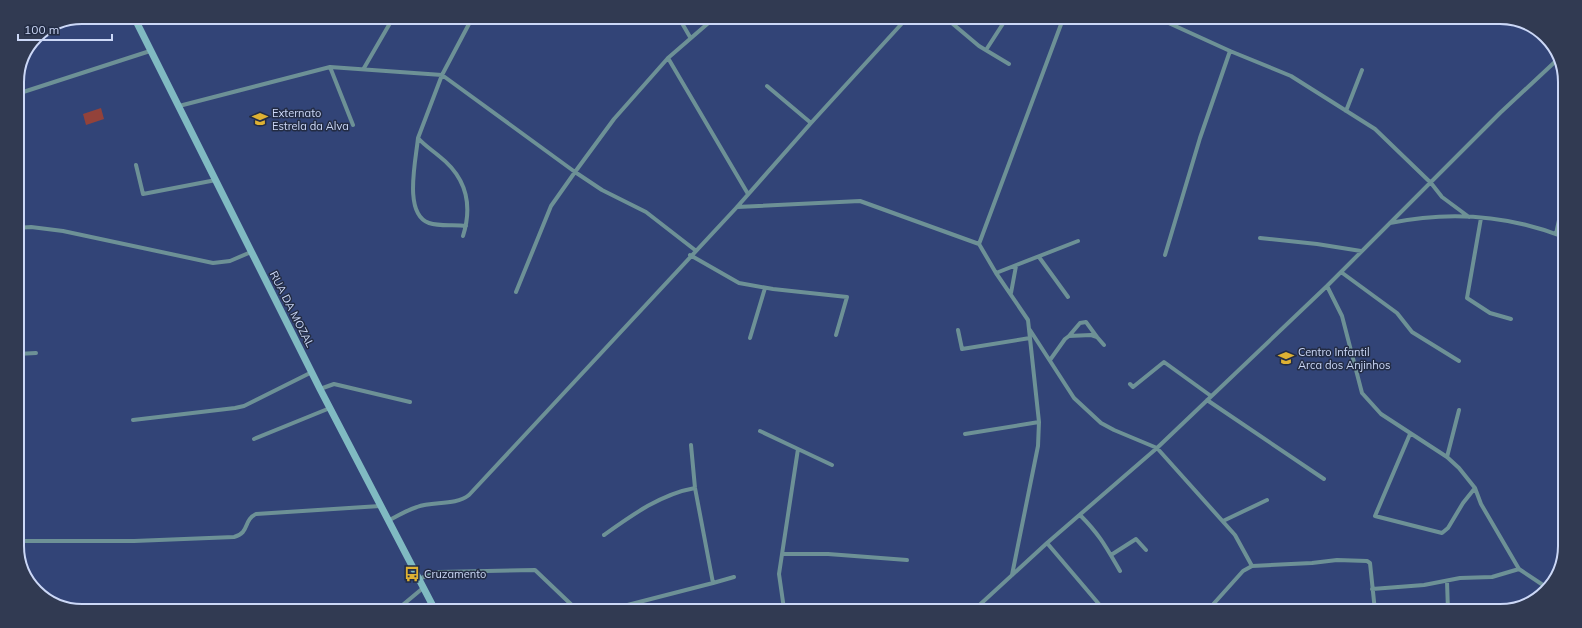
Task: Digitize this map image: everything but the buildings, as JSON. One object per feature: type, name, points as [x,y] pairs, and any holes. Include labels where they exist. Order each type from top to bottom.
[{"type":"main road","name":"RUA DA MOZAL","points":[[137,24],[320,389],[432,604]]},
{"type":"street","points":[[364,68],[390,24]]},
{"type":"street","points":[[466,226],[430,224],[420,219],[415,210],[413,192],[418,138],[442,75],[469,24]]},
{"type":"street","points":[[682,24],[690,37]]},
{"type":"street","points":[[516,292],[549,211],[575,172],[614,119],[668,58],[706,24]]},
{"type":"street","points":[[388,521],[416,507],[431,503],[462,500],[469,494],[690,255],[737,207],[811,122],[901,24]]},
{"type":"street","points":[[953,24],[986,50],[1009,64]]},
{"type":"street","points":[[986,50],[1003,24]]},
{"type":"street","points":[[979,244],[1061,24]]},
{"type":"street","points":[[1175,24],[1230,51],[1291,76],[1375,129],[1431,183],[1442,197],[1469,217]]},
{"type":"street","points":[[24,92],[150,51]]},
{"type":"street","points":[[1165,255],[1200,138],[1230,51]]},
{"type":"street","points":[[668,58],[748,194]]},
{"type":"street","points":[[981,604],[1047,543],[1157,448],[1327,286],[1500,113],[1555,62]]},
{"type":"street","points":[[330,67],[352,125]]},
{"type":"street","points":[[179,106],[330,67],[364,68],[442,75],[575,172],[602,190],[646,212],[695,250]]},
{"type":"street","points":[[1346,111],[1362,70]]},
{"type":"street","points":[[767,86],[811,122]]},
{"type":"street","points":[[418,138],[451,168],[463,184],[468,205],[466,226],[463,236]]},
{"type":"street","points":[[136,165],[143,194],[216,180]]},
{"type":"street","points":[[737,207],[860,201],[979,244],[996,273],[1025,313],[1029,328],[1039,422],[1038,446],[1012,576]]},
{"type":"street","points":[[1389,223],[1437,216],[1469,217],[1527,224],[1556,234],[1558,225]]},
{"type":"street","points":[[1481,218],[1467,298],[1490,313],[1511,319]]},
{"type":"street","points":[[24,228],[64,231],[213,263],[230,261],[251,252]]},
{"type":"street","points":[[1260,238],[1317,244],[1362,251]]},
{"type":"street","points":[[996,273],[1078,241]]},
{"type":"street","points":[[690,255],[736,282],[765,288],[847,297],[836,334]]},
{"type":"street","points":[[1039,257],[1068,296]]},
{"type":"street","points":[[1011,293],[1016,266]]},
{"type":"street","points":[[1341,272],[1397,313],[1412,332],[1460,361]]},
{"type":"street","points":[[1327,286],[1342,316],[1362,393],[1381,414],[1447,457],[1459,468],[1475,488],[1488,517],[1519,569],[1542,585]]},
{"type":"street","points":[[750,338],[765,288]]},
{"type":"street","points":[[1050,360],[1064,339],[1069,336],[1080,323],[1086,322],[1104,345]]},
{"type":"street","points":[[1029,328],[1074,398],[1101,423],[1157,448],[1235,535],[1252,566]]},
{"type":"street","points":[[958,330],[962,349],[1030,338]]},
{"type":"street","points":[[1069,336],[1091,335],[1097,338]]},
{"type":"street","points":[[24,354],[36,353]]},
{"type":"street","points":[[1130,384],[1132,386],[1164,362],[1211,396]]},
{"type":"street","points":[[133,420],[244,406],[312,372]]},
{"type":"street","points":[[320,389],[334,384],[410,402]]},
{"type":"street","points":[[1207,400],[1324,479]]},
{"type":"street","points":[[254,439],[330,408]]},
{"type":"street","points":[[1447,457],[1459,410]]},
{"type":"street","points":[[965,434],[1039,422]]},
{"type":"street","points":[[760,431],[832,465]]},
{"type":"street","points":[[1410,434],[1375,516],[1442,533],[1448,528],[1463,503],[1475,488]]},
{"type":"street","points":[[691,445],[695,488],[713,583]]},
{"type":"street","points":[[783,604],[779,574],[798,449]]},
{"type":"street","points":[[604,535],[639,510],[686,490],[695,488]]},
{"type":"street","points":[[1223,521],[1267,500]]},
{"type":"street","points":[[24,541],[134,541],[234,537],[241,535],[244,532],[249,518],[256,514],[380,506]]},
{"type":"street","points":[[1080,515],[1096,531],[1120,571]]},
{"type":"street","points":[[1111,555],[1136,539],[1146,550]]},
{"type":"street","points":[[1047,543],[1099,604]]},
{"type":"street","points":[[782,554],[828,554],[907,560]]},
{"type":"street","points":[[1213,604],[1243,571],[1252,566],[1312,564],[1337,560],[1367,561],[1370,563],[1372,570],[1374,604]]},
{"type":"street","points":[[1372,589],[1492,577],[1519,569]]},
{"type":"street","points":[[418,579],[439,572],[535,570],[571,604]]},
{"type":"street","points":[[631,604],[734,577]]},
{"type":"street","points":[[1447,581],[1448,604]]},
{"type":"street","points":[[404,604],[423,588]]},
{"type":"shaded area","points":[[101,108],[104,119],[86,125],[83,114]]},
{"type":"place","name":"Externato Estrela da Alva","points":[[260,119]]},
{"type":"place","name":"Centro Infantil Arca dos Anjinhos","points":[[1286,358]]},
{"type":"place","name":"Cruzamento","points":[[412,574]]}]
